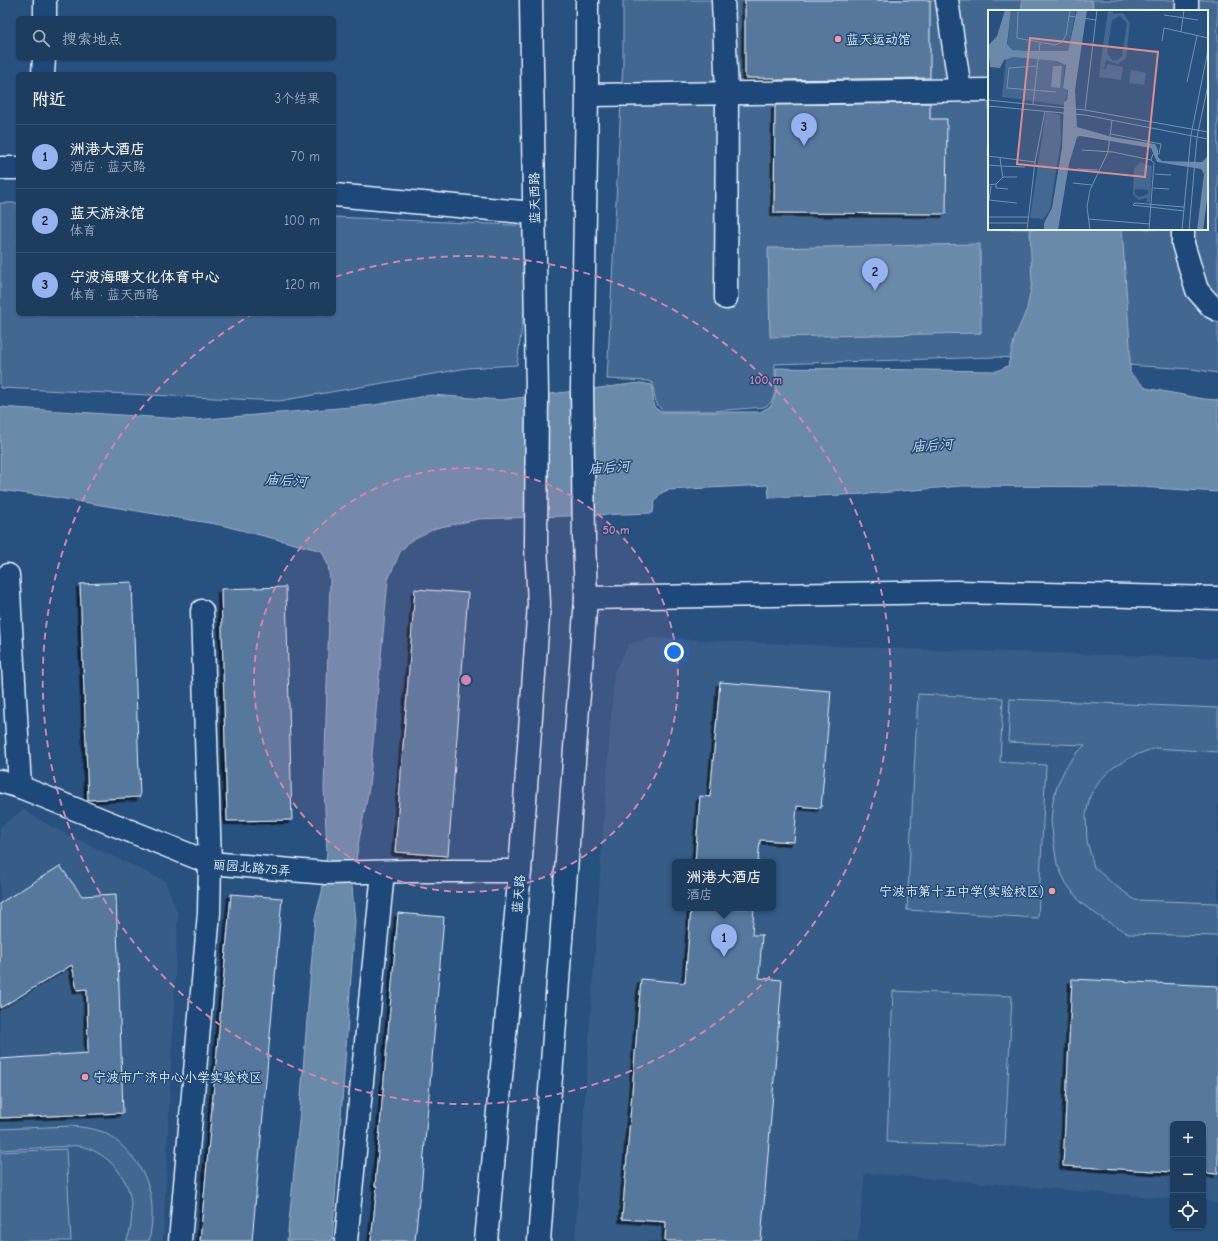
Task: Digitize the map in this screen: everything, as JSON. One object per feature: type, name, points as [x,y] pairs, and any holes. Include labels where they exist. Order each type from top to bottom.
[{"type":"street","points":[[45,0],[45,16]]},
{"type":"street","name":"蓝天西路","points":[[531,0],[538,395],[536,546]]},
{"type":"street","points":[[539,1241],[586,598],[582,389],[587,95],[587,0]]},
{"type":"street","points":[[723,0],[727,93],[726,298]]},
{"type":"street","points":[[947,0],[960,90]]},
{"type":"street","points":[[43,72],[44,60]]},
{"type":"street","points":[[587,95],[988,90]]},
{"type":"street","points":[[0,168],[16,168]]},
{"type":"street","points":[[336,195],[534,213]]},
{"type":"street","points":[[1183,230],[1182,244],[1197,290],[1212,307],[1218,310]]},
{"type":"street","name":"蓝天路","points":[[486,1241],[520,870],[539,604],[536,546]]},
{"type":"street","points":[[8,576],[10,784]]},
{"type":"street","points":[[586,598],[956,592],[1218,598]]},
{"type":"street","points":[[180,1241],[209,913],[210,864],[202,611]]},
{"type":"street","name":"丽园北路75弄","points":[[10,784],[210,864],[326,873],[520,870]]},
{"type":"street","points":[[346,1241],[383,872]]},
{"type":"shaded area","points":[[623,0],[1218,0],[1218,373],[1192,369],[995,357],[775,364],[775,388],[772,400],[769,404],[764,407],[714,411],[663,411],[656,402],[653,383],[648,381],[607,379],[623,63]]},
{"type":"shaded area","points":[[0,203],[16,203],[16,316],[336,316],[336,217],[535,226],[517,365],[467,368],[279,401],[0,388]]},
{"type":"shaded area","points":[[651,638],[904,649],[1218,658],[1218,1203],[1206,1201],[1206,1121],[1170,1121],[1170,1199],[865,1173],[858,1241],[575,1241],[614,672],[629,644]]},
{"type":"shaded area","points":[[918,694],[1003,698],[1000,762],[1046,765],[1038,918],[907,910]]},
{"type":"shaded area","points":[[1010,699],[1218,708],[1218,752],[1155,748],[1133,756],[1114,767],[1101,779],[1090,796],[1086,815],[1087,841],[1094,867],[1135,900],[1218,903],[1218,936],[1129,934],[1103,919],[1081,903],[1066,883],[1057,864],[1051,821],[1053,800],[1058,783],[1066,767],[1085,745],[1008,742]]},
{"type":"shaded area","name":"宁波市广济中心小学实验校区","points":[[23,810],[54,828],[165,881],[178,914],[163,1241],[0,1241],[0,827]]},
{"type":"shaded area","points":[[893,991],[1012,996],[1005,1146],[887,1142]]},
{"type":"shaded area","points":[[70,1126],[91,1129],[107,1134],[123,1147],[137,1163],[147,1183],[152,1205],[149,1241],[126,1241],[130,1231],[130,1196],[118,1171],[105,1158],[97,1153],[80,1146],[0,1150],[0,1129]]},
{"type":"shaded area","points":[[66,1149],[71,1241],[0,1241],[0,1152]]},
{"type":"water","points":[[1022,0],[1092,0],[1093,10],[1022,10]]},
{"type":"water","name":"庙后河","points":[[1030,230],[1122,230],[1130,345],[1130,373],[1146,388],[1204,399],[1218,400],[1218,492],[1139,487],[962,486],[866,494],[769,498],[768,485],[668,490],[656,499],[653,513],[479,519],[436,528],[410,541],[400,552],[388,580],[369,788],[352,886],[355,922],[332,1241],[287,1241],[299,1121],[315,918],[322,892],[327,852],[324,788],[330,580],[328,565],[322,551],[221,525],[53,497],[0,490],[0,407],[196,420],[374,405],[431,395],[501,400],[640,383],[652,385],[654,407],[661,412],[760,412],[771,406],[776,393],[776,368],[997,371],[1008,366],[1015,337],[1027,309],[1032,283]]},
{"type":"water","points":[[980,244],[981,333],[770,337],[768,248]]},
{"type":"building","name":"蓝天运动馆","points":[[745,0],[930,0],[930,78],[775,80],[775,78],[745,78]]},
{"type":"building","points":[[930,103],[930,119],[947,119],[946,214],[774,213],[775,105]]},
{"type":"building","points":[[132,582],[140,797],[88,800],[80,584]]},
{"type":"building","points":[[286,587],[292,820],[227,821],[221,589]]},
{"type":"building","points":[[415,589],[468,593],[448,856],[395,852]]},
{"type":"building","points":[[720,682],[831,691],[821,808],[797,806],[794,842],[760,840],[758,859],[695,859],[700,796],[710,797]]},
{"type":"building","points":[[60,866],[82,896],[116,894],[123,1113],[0,1118],[0,1059],[88,1053],[87,989],[77,990],[72,965],[0,1008],[0,903]]},
{"type":"building","points":[[231,894],[282,898],[252,1241],[200,1241]]},
{"type":"building","points":[[691,911],[754,911],[752,935],[762,935],[759,978],[782,980],[761,1241],[665,1241],[666,1222],[622,1219],[641,979],[685,983]]},
{"type":"building","points":[[398,913],[444,917],[421,1190],[415,1241],[371,1241],[377,1186],[375,1186]]},
{"type":"building","points":[[1072,979],[1218,986],[1218,1174],[1206,1173],[1206,1121],[1170,1121],[1170,1172],[1063,1166]]},
{"type":"place","name":"蓝天运动馆","points":[[838,39]]},
{"type":"place","name":"宁波海曙文化体育中心","points":[[804,146]]},
{"type":"place","name":"蓝天游泳馆","points":[[875,291]]},
{"type":"place","name":"宁波市第十五中学(实验校区)","points":[[1052,891]]},
{"type":"place","name":"洲港大酒店","points":[[724,957]]},
{"type":"place","name":"宁波市广济中心小学实验校区","points":[[85,1077]]}]
